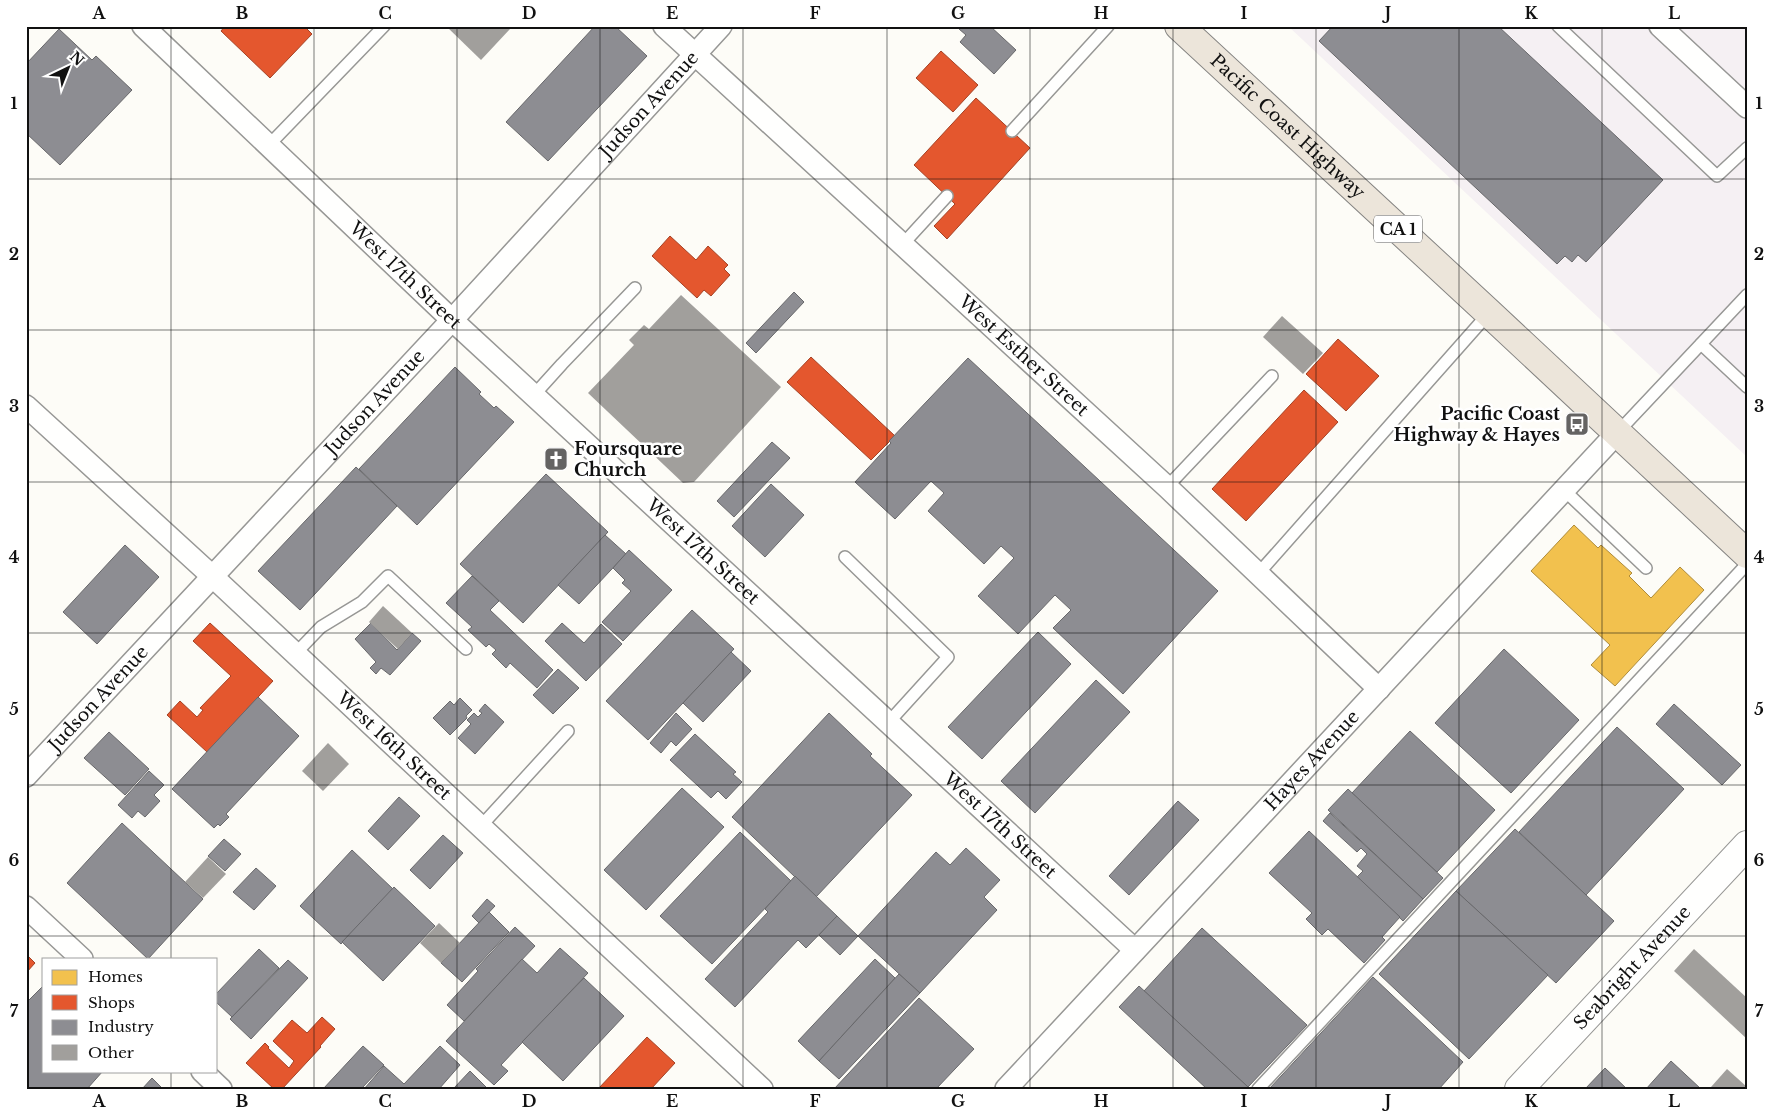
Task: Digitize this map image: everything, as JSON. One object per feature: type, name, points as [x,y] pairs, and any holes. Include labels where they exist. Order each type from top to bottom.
[{"type":"highway","name":"Pacific Coast Highway","points":[[1179,26],[1747,554]]},
{"type":"street","name":"West 17th Street","points":[[143,26],[452,320],[1135,950]]},
{"type":"street","name":"West Esther Street","points":[[664,26],[1167,487],[1379,689]]},
{"type":"street","name":"Judson Avenue","points":[[26,776],[452,320],[721,26]]},
{"type":"street","points":[[1660,26],[1747,106]]},
{"type":"street","name":"West 16th Street","points":[[26,406],[212,576],[762,1089]]},
{"type":"street","name":"Hayes Avenue","points":[[1006,1089],[1618,433]]},
{"type":"street","name":"Seabright Avenue","points":[[1519,1089],[1747,845]]},
{"type":"street","points":[[26,907],[81,958]]},
{"type":"street","points":[[203,1072],[221,1089]]},
{"type":"lane","points":[[268,146],[384,26]]},
{"type":"lane","points":[[1012,131],[1108,26]]},
{"type":"lane","points":[[1558,26],[1717,176],[1747,148]]},
{"type":"lane","points":[[903,244],[947,196]]},
{"type":"lane","points":[[534,395],[635,288]]},
{"type":"lane","points":[[1618,433],[1747,295]]},
{"type":"lane","points":[[1258,574],[1489,313]]},
{"type":"lane","points":[[1701,344],[1747,387]]},
{"type":"lane","points":[[1167,487],[1272,376]]},
{"type":"lane","points":[[1564,490],[1646,568]]},
{"type":"lane","points":[[845,557],[948,657],[888,723]]},
{"type":"lane","points":[[1258,1089],[1747,564]]},
{"type":"lane","points":[[295,654],[321,627],[362,602],[388,576],[466,649]]},
{"type":"lane","points":[[481,826],[568,731]]},
{"type":"shaded area","points":[[1288,26],[1747,26],[1747,457]]},
{"type":"building: Homes","points":[[1574,525],[1598,548],[1601,545],[1632,573],[1629,576],[1651,598],[1680,567],[1704,590],[1615,686],[1591,665],[1610,645],[1531,571]]},
{"type":"building: Shops","points":[[225,26],[304,26],[312,34],[270,78],[221,31]]},
{"type":"building: Shops","points":[[941,51],[978,85],[953,112],[916,78]]},
{"type":"building: Shops","points":[[976,98],[1030,148],[947,239],[934,226],[955,204],[914,165]]},
{"type":"building: Shops","points":[[670,236],[696,260],[708,246],[728,265],[724,269],[730,275],[711,296],[704,290],[697,298],[652,256]]},
{"type":"building: Shops","points":[[1338,339],[1379,376],[1346,411],[1306,374]]},
{"type":"building: Shops","points":[[811,357],[895,436],[871,460],[787,382]]},
{"type":"building: Shops","points":[[1304,390],[1338,422],[1246,521],[1212,489]]},
{"type":"building: Shops","points":[[210,623],[273,681],[207,752],[167,715],[180,701],[197,717],[203,710],[200,708],[231,676],[193,641]]},
{"type":"building: Shops","points":[[26,954],[35,963],[26,973]]},
{"type":"building: Shops","points":[[322,1017],[335,1029],[282,1089],[274,1089],[246,1063],[265,1043],[289,1068],[294,1061],[273,1041],[292,1020],[307,1033]]},
{"type":"building: Shops","points":[[647,1037],[675,1063],[651,1089],[598,1089]]},
{"type":"building: Industry","points":[[595,26],[615,26],[647,56],[548,161],[506,122]]},
{"type":"building: Industry","points":[[962,26],[990,26],[1016,50],[994,74],[960,42],[966,35],[959,29]]},
{"type":"building: Industry","points":[[1333,26],[1498,26],[1663,180],[1586,262],[1578,255],[1572,262],[1565,256],[1557,264],[1319,41]]},
{"type":"building: Industry","points":[[59,29],[92,60],[96,56],[132,90],[60,165],[26,133],[26,64]]},
{"type":"building: Industry","points":[[794,292],[804,302],[756,353],[746,343]]},
{"type":"building: Industry","points":[[968,358],[1218,591],[1123,694],[1053,628],[1071,610],[1055,595],[1018,634],[978,596],[1014,558],[1001,546],[984,564],[928,511],[944,493],[931,481],[895,519],[855,482],[891,443],[889,441]]},
{"type":"building: Industry","points":[[455,367],[481,392],[479,394],[494,408],[496,406],[514,422],[417,525],[359,469]]},
{"type":"building: Industry","points":[[772,442],[790,458],[734,517],[717,501]]},
{"type":"building: Industry","points":[[356,467],[397,506],[300,610],[258,571]]},
{"type":"building: Industry","points":[[546,474],[608,532],[523,623],[460,564]]},
{"type":"building: Industry","points":[[771,484],[804,515],[765,557],[732,526]]},
{"type":"building: Industry","points":[[605,535],[626,554],[579,604],[558,585]]},
{"type":"building: Industry","points":[[125,545],[159,577],[97,644],[63,612]]},
{"type":"building: Industry","points":[[629,550],[672,590],[623,641],[602,622],[631,591],[622,583],[625,580],[613,568]]},
{"type":"building: Industry","points":[[472,576],[499,601],[490,610],[553,670],[537,688],[510,663],[506,668],[492,654],[496,650],[489,644],[486,647],[468,630],[472,627],[446,603]]},
{"type":"building: Industry","points":[[692,610],[734,649],[648,740],[606,701]]},
{"type":"building: Industry","points":[[371,623],[397,650],[412,633],[421,641],[390,675],[381,668],[376,674],[370,668],[376,662],[355,639]]},
{"type":"building: Industry","points":[[562,623],[584,643],[601,624],[622,644],[586,681],[545,641]]},
{"type":"building: Industry","points":[[1038,632],[1071,664],[982,759],[948,727]]},
{"type":"building: Industry","points":[[1504,649],[1579,720],[1511,793],[1435,723]]},
{"type":"building: Industry","points":[[731,652],[751,671],[703,722],[683,703]]},
{"type":"building: Industry","points":[[558,669],[579,688],[553,714],[533,695]]},
{"type":"building: Industry","points":[[1096,680],[1130,712],[1035,813],[1001,781]]},
{"type":"building: Industry","points":[[258,697],[299,736],[226,814],[229,817],[220,826],[218,824],[214,828],[172,789]]},
{"type":"building: Industry","points":[[460,698],[472,710],[466,716],[467,718],[450,735],[433,718],[450,701],[454,705]]},
{"type":"building: Industry","points":[[485,704],[504,722],[475,754],[458,738],[471,724],[467,720],[474,713],[478,717],[482,713],[479,711]]},
{"type":"building: Industry","points":[[1674,704],[1741,765],[1722,785],[1656,724]]},
{"type":"building: Industry","points":[[676,713],[692,729],[676,746],[671,741],[661,753],[650,743]]},
{"type":"building: Industry","points":[[829,713],[872,754],[870,756],[912,795],[816,897],[732,817]]},
{"type":"building: Industry","points":[[1617,727],[1684,789],[1586,895],[1519,832]]},
{"type":"building: Industry","points":[[1410,731],[1495,810],[1437,872],[1352,793]]},
{"type":"building: Industry","points":[[109,732],[149,769],[125,795],[84,758]]},
{"type":"building: Industry","points":[[695,734],[736,772],[733,774],[742,782],[726,799],[718,791],[711,798],[670,760]]},
{"type":"building: Industry","points":[[149,771],[164,785],[154,795],[160,801],[145,817],[138,811],[132,818],[118,805]]},
{"type":"building: Industry","points":[[682,788],[724,827],[646,910],[604,870]]},
{"type":"building: Industry","points":[[1348,789],[1443,878],[1423,899],[1328,810]]},
{"type":"building: Industry","points":[[399,797],[420,816],[388,850],[368,831]]},
{"type":"building: Industry","points":[[1178,801],[1199,820],[1129,895],[1109,876]]},
{"type":"building: Industry","points":[[1330,813],[1423,899],[1403,921],[1357,877],[1363,871],[1357,866],[1367,854],[1361,848],[1357,852],[1323,821]]},
{"type":"building: Industry","points":[[122,823],[203,899],[147,958],[67,883]]},
{"type":"building: Industry","points":[[1515,829],[1614,921],[1556,983],[1456,891]]},
{"type":"building: Industry","points":[[1309,831],[1400,917],[1382,937],[1385,940],[1364,963],[1328,929],[1322,935],[1306,919],[1312,913],[1269,873]]},
{"type":"building: Industry","points":[[740,832],[791,881],[712,964],[660,916]]},
{"type":"building: Industry","points":[[443,835],[463,853],[430,889],[410,870]]},
{"type":"building: Industry","points":[[224,839],[241,854],[225,871],[208,856]]},
{"type":"building: Industry","points":[[966,848],[1000,880],[984,897],[997,910],[920,993],[858,936],[936,852],[950,865]]},
{"type":"building: Industry","points":[[352,850],[393,889],[341,944],[300,906]]},
{"type":"building: Industry","points":[[256,868],[276,886],[254,910],[233,892]]},
{"type":"building: Industry","points":[[795,876],[837,916],[806,948],[798,940],[735,1007],[705,979],[768,912],[765,909]]},
{"type":"building: Industry","points":[[394,887],[435,926],[383,981],[342,942]]},
{"type":"building: Industry","points":[[1456,891],[1548,975],[1469,1059],[1379,974]]},
{"type":"building: Industry","points":[[487,899],[495,906],[479,923],[472,916]]},
{"type":"building: Industry","points":[[489,912],[509,932],[462,982],[441,963]]},
{"type":"building: Industry","points":[[837,916],[858,936],[840,955],[819,935]]},
{"type":"building: Industry","points":[[515,927],[535,946],[464,1021],[447,1005],[478,971],[476,969]]},
{"type":"building: Industry","points":[[1202,928],[1307,1025],[1248,1087],[1144,991]]},
{"type":"building: Industry","points":[[560,948],[588,973],[501,1065],[508,1071],[494,1085],[446,1041],[522,959],[537,973]]},
{"type":"building: Industry","points":[[259,949],[279,968],[232,1017],[218,1004],[218,992]]},
{"type":"building: Industry","points":[[875,959],[895,978],[819,1061],[798,1041]]},
{"type":"building: Industry","points":[[288,960],[308,978],[251,1039],[230,1019]]},
{"type":"building: Industry","points":[[899,974],[920,993],[839,1079],[819,1061]]},
{"type":"building: Industry","points":[[1373,977],[1463,1062],[1439,1089],[1269,1089]]},
{"type":"building: Industry","points":[[584,978],[624,1016],[563,1081],[522,1042]]},
{"type":"building: Industry","points":[[1139,986],[1248,1087],[1247,1089],[1207,1089],[1119,1007]]},
{"type":"building: Industry","points":[[42,987],[42,1072],[102,1072],[87,1089],[26,1089],[26,1003]]},
{"type":"building: Industry","points":[[919,998],[974,1049],[936,1089],[834,1089]]},
{"type":"building: Industry","points":[[363,1046],[384,1065],[361,1089],[323,1089]]},
{"type":"building: Industry","points":[[440,1046],[460,1065],[439,1089],[364,1089],[384,1066],[404,1084]]},
{"type":"building: Industry","points":[[1671,1061],[1701,1089],[1646,1089]]},
{"type":"building: Industry","points":[[1605,1068],[1627,1089],[1585,1089]]},
{"type":"building: Industry","points":[[470,1071],[488,1089],[454,1088]]},
{"type":"building: Industry","points":[[152,1078],[163,1089],[142,1089]]},
{"type":"building: Other","points":[[446,26],[507,26],[510,29],[481,60]]},
{"type":"building: Other","points":[[681,295],[781,387],[694,482],[683,483],[588,393],[634,345],[629,340],[644,325],[649,329]]},
{"type":"building: Other","points":[[1282,316],[1323,353],[1303,374],[1263,337]]},
{"type":"building: Other","points":[[383,606],[412,633],[398,649],[369,622]]},
{"type":"building: Other","points":[[328,743],[349,764],[323,791],[302,771]]},
{"type":"building: Other","points":[[208,857],[226,874],[203,898],[185,882]]},
{"type":"building: Other","points":[[439,923],[460,943],[441,963],[420,943]]},
{"type":"building: Other","points":[[1694,949],[1747,998],[1747,1039],[1674,971]]},
{"type":"building: Other","points":[[1727,1069],[1747,1089],[1713,1089],[1711,1087]]},
{"type":"place","name":"Pacific Coast Highway & Hayes","points":[[1577,424]]},
{"type":"place","name":"Foursquare Church","points":[[556,459]]}]
